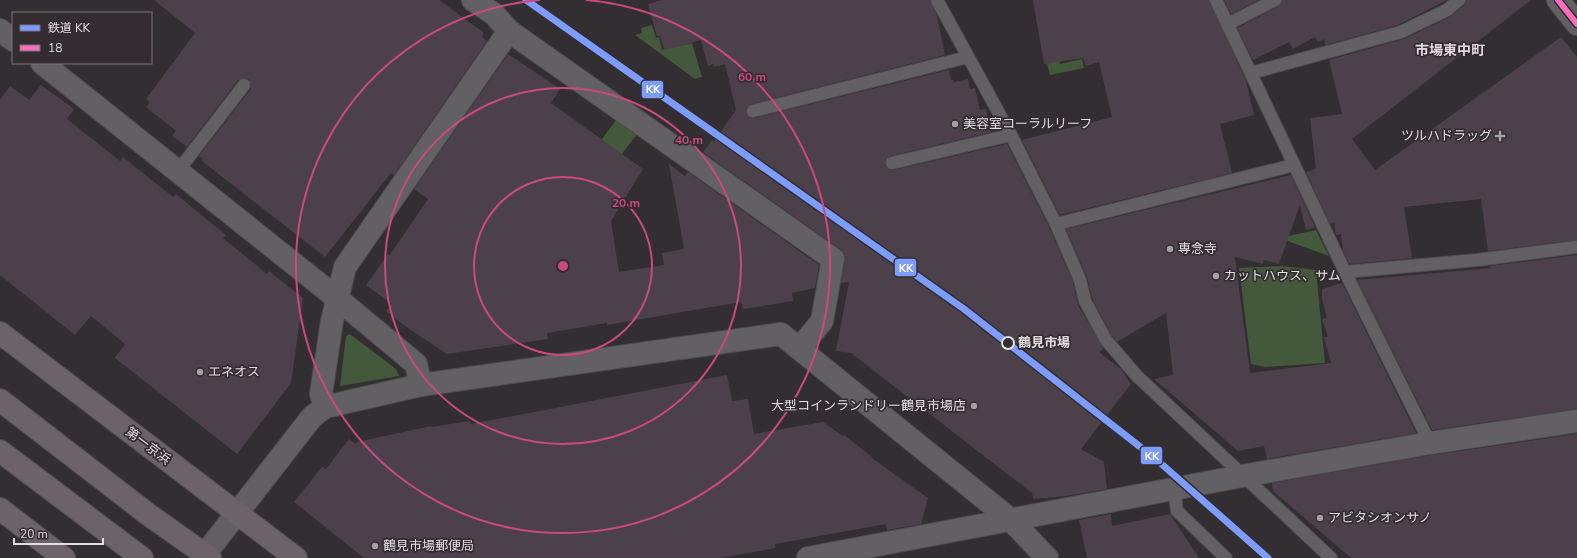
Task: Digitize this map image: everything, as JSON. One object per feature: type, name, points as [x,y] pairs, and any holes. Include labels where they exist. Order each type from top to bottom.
[{"type":"highway","name":"第一京浜","points":[[0,333],[296,558]]},
{"type":"highway","points":[[0,400],[206,557]]},
{"type":"highway","points":[[0,451],[142,558]]},
{"type":"highway","points":[[0,510],[64,558]]},
{"type":"street","points":[[473,0],[494,14],[509,31],[833,259],[822,321],[800,348]]},
{"type":"street","points":[[1558,0],[1577,24]]},
{"type":"street","points":[[0,30],[12,39]]},
{"type":"street","points":[[325,408],[321,394],[345,267],[509,31]]},
{"type":"street","points":[[43,64],[338,298],[416,364],[421,385]]},
{"type":"street","points":[[206,557],[237,513],[312,418],[325,408],[421,385],[781,334],[1011,520],[1047,558]]},
{"type":"street","points":[[808,558],[1242,476],[1430,443],[1577,421]]},
{"type":"lane","points":[[937,0],[1011,135],[1056,224],[1080,280],[1085,301],[1106,340],[1137,376],[1331,558]]},
{"type":"lane","points":[[1216,0],[1345,272],[1430,443]]},
{"type":"lane","points":[[1228,24],[1275,0]]},
{"type":"lane","points":[[1251,73],[1401,32],[1447,10],[1459,0]]},
{"type":"lane","points":[[753,111],[968,57]]},
{"type":"lane","points":[[178,172],[244,85]]},
{"type":"lane","points":[[892,163],[1011,135]]},
{"type":"lane","points":[[1056,224],[1294,165]]},
{"type":"lane","points":[[1345,272],[1477,260],[1577,247]]},
{"type":"lane","points":[[1174,489],[1178,511],[1226,558]]},
{"type":"green space","points":[[1036,19],[1054,36],[1060,64],[1082,59],[1084,68],[1050,75]]},
{"type":"green space","points":[[652,25],[656,38],[659,37],[662,50],[692,43],[702,77],[695,79],[635,35],[642,33],[641,28]]},
{"type":"green space","points":[[617,119],[637,134],[607,174],[587,159]]},
{"type":"green space","points":[[1316,230],[1329,256],[1279,238]]},
{"type":"green space","points":[[1281,266],[1316,270],[1325,363],[1265,367],[1251,364],[1239,268]]},
{"type":"green space","points":[[350,334],[396,369],[399,376],[340,386],[346,336]]},
{"type":"building","points":[[154,0],[439,0],[484,33],[482,37],[487,41],[394,175],[391,173],[325,257],[202,161],[203,159],[199,156],[250,90],[251,86],[249,79],[245,78],[238,80],[187,147],[172,136],[176,131],[146,107],[150,102],[146,99],[195,33]]},
{"type":"building","points":[[662,0],[930,0],[937,16],[945,55],[751,104],[746,109],[746,113],[751,118],[755,118],[949,70],[951,80],[954,82],[968,79],[970,89],[975,88],[980,110],[986,109],[991,132],[890,156],[885,160],[885,165],[889,170],[894,170],[1007,144],[1049,227],[1073,282],[1078,305],[1104,349],[1099,352],[1121,369],[1131,384],[1081,449],[1104,462],[1107,489],[1066,496],[1033,499],[1032,493],[851,353],[836,351],[849,282],[841,283],[845,261],[844,254],[840,249],[703,152],[712,140],[714,141],[736,110],[725,64],[714,67],[713,64],[708,66],[701,40],[664,50],[660,36],[657,36],[648,4]]},
{"type":"building","points":[[1033,0],[1209,0],[1246,81],[1254,115],[1220,124],[1232,173],[1060,215],[1022,140],[1112,117],[1099,62],[1086,66],[1083,58],[1044,64]]},
{"type":"building","points":[[1224,0],[1259,0],[1231,14]]},
{"type":"building","points":[[1282,0],[1447,0],[1398,25],[1325,45],[1324,39],[1318,42],[1315,37],[1293,49],[1289,42],[1253,60],[1237,28],[1278,7]]},
{"type":"building","points":[[1466,0],[1531,0],[1352,139],[1375,170],[1561,37],[1577,57],[1577,240],[1488,251],[1481,199],[1404,207],[1412,258],[1353,264],[1349,263],[1343,251],[1341,234],[1336,235],[1334,223],[1330,224],[1306,172],[1316,169],[1310,118],[1342,114],[1329,60],[1404,39],[1450,17],[1464,6]]},
{"type":"building","points":[[508,54],[560,89],[551,103],[643,169],[611,221],[619,272],[664,265],[662,253],[684,249],[669,164],[685,176],[688,172],[819,265],[815,288],[792,293],[793,301],[743,309],[741,302],[607,325],[607,323],[547,333],[548,339],[447,354],[405,326],[386,311],[392,304],[366,285],[388,254],[390,255],[428,199],[414,189]]},
{"type":"building","points":[[41,85],[74,109],[67,119],[120,161],[123,157],[173,197],[176,194],[226,235],[223,238],[267,274],[269,271],[303,298],[291,383],[237,454],[115,358],[125,344],[91,316],[75,335],[0,275],[0,100],[10,86],[29,100]]},
{"type":"building","points":[[1291,175],[1315,227],[1306,230],[1300,205],[1279,264],[1264,260],[1263,264],[1235,257],[1250,373],[1331,363],[1324,337],[1328,337],[1322,319],[1327,318],[1322,299],[1322,289],[1342,283],[1416,433],[1267,459],[1264,446],[1238,451],[1154,379],[1173,375],[1166,313],[1117,342],[1112,336],[1092,298],[1087,277],[1066,229]]},
{"type":"building","points":[[1577,255],[1577,409],[1432,430],[1357,280],[1491,268],[1490,266]]},
{"type":"building","points":[[727,375],[732,401],[748,399],[754,434],[823,422],[844,437],[843,434],[873,459],[928,498],[921,524],[887,530],[886,524],[775,544],[776,548],[721,558],[364,558],[294,502],[322,467],[326,469],[349,439],[356,444],[357,442],[431,426],[470,421],[471,424]]},
{"type":"building","points":[[1577,434],[1577,558],[1351,558],[1273,491],[1272,483],[1432,455]]},
{"type":"building","points":[[1111,514],[1112,526],[1170,514],[1199,558],[1087,558],[1079,520]]},
{"type":"rail line","name":"KK","points":[[526,0],[964,309],[1157,460],[1268,558]]},
{"type":"transit line","name":"18","points":[[1558,0],[1577,24]]},
{"type":"place","name":"美容室コーラルリーフ","points":[[955,124]]},
{"type":"place","name":"ツルハドラッグ","points":[[1500,136]]},
{"type":"place","name":"専念寺","points":[[1170,249]]},
{"type":"place","name":"カットハウス、サム","points":[[1216,276]]},
{"type":"place","name":"鶴見市場","points":[[1008,343]]},
{"type":"place","name":"エネオス","points":[[200,372]]},
{"type":"place","name":"大型コインランドリー鶴見市場店","points":[[974,406]]},
{"type":"place","name":"アビタシオンサノ","points":[[1320,518]]},
{"type":"place","name":"鶴見市場郵便局","points":[[375,546]]},
{"type":"district","name":"市場東中町","points":[[1450,50]]}]
